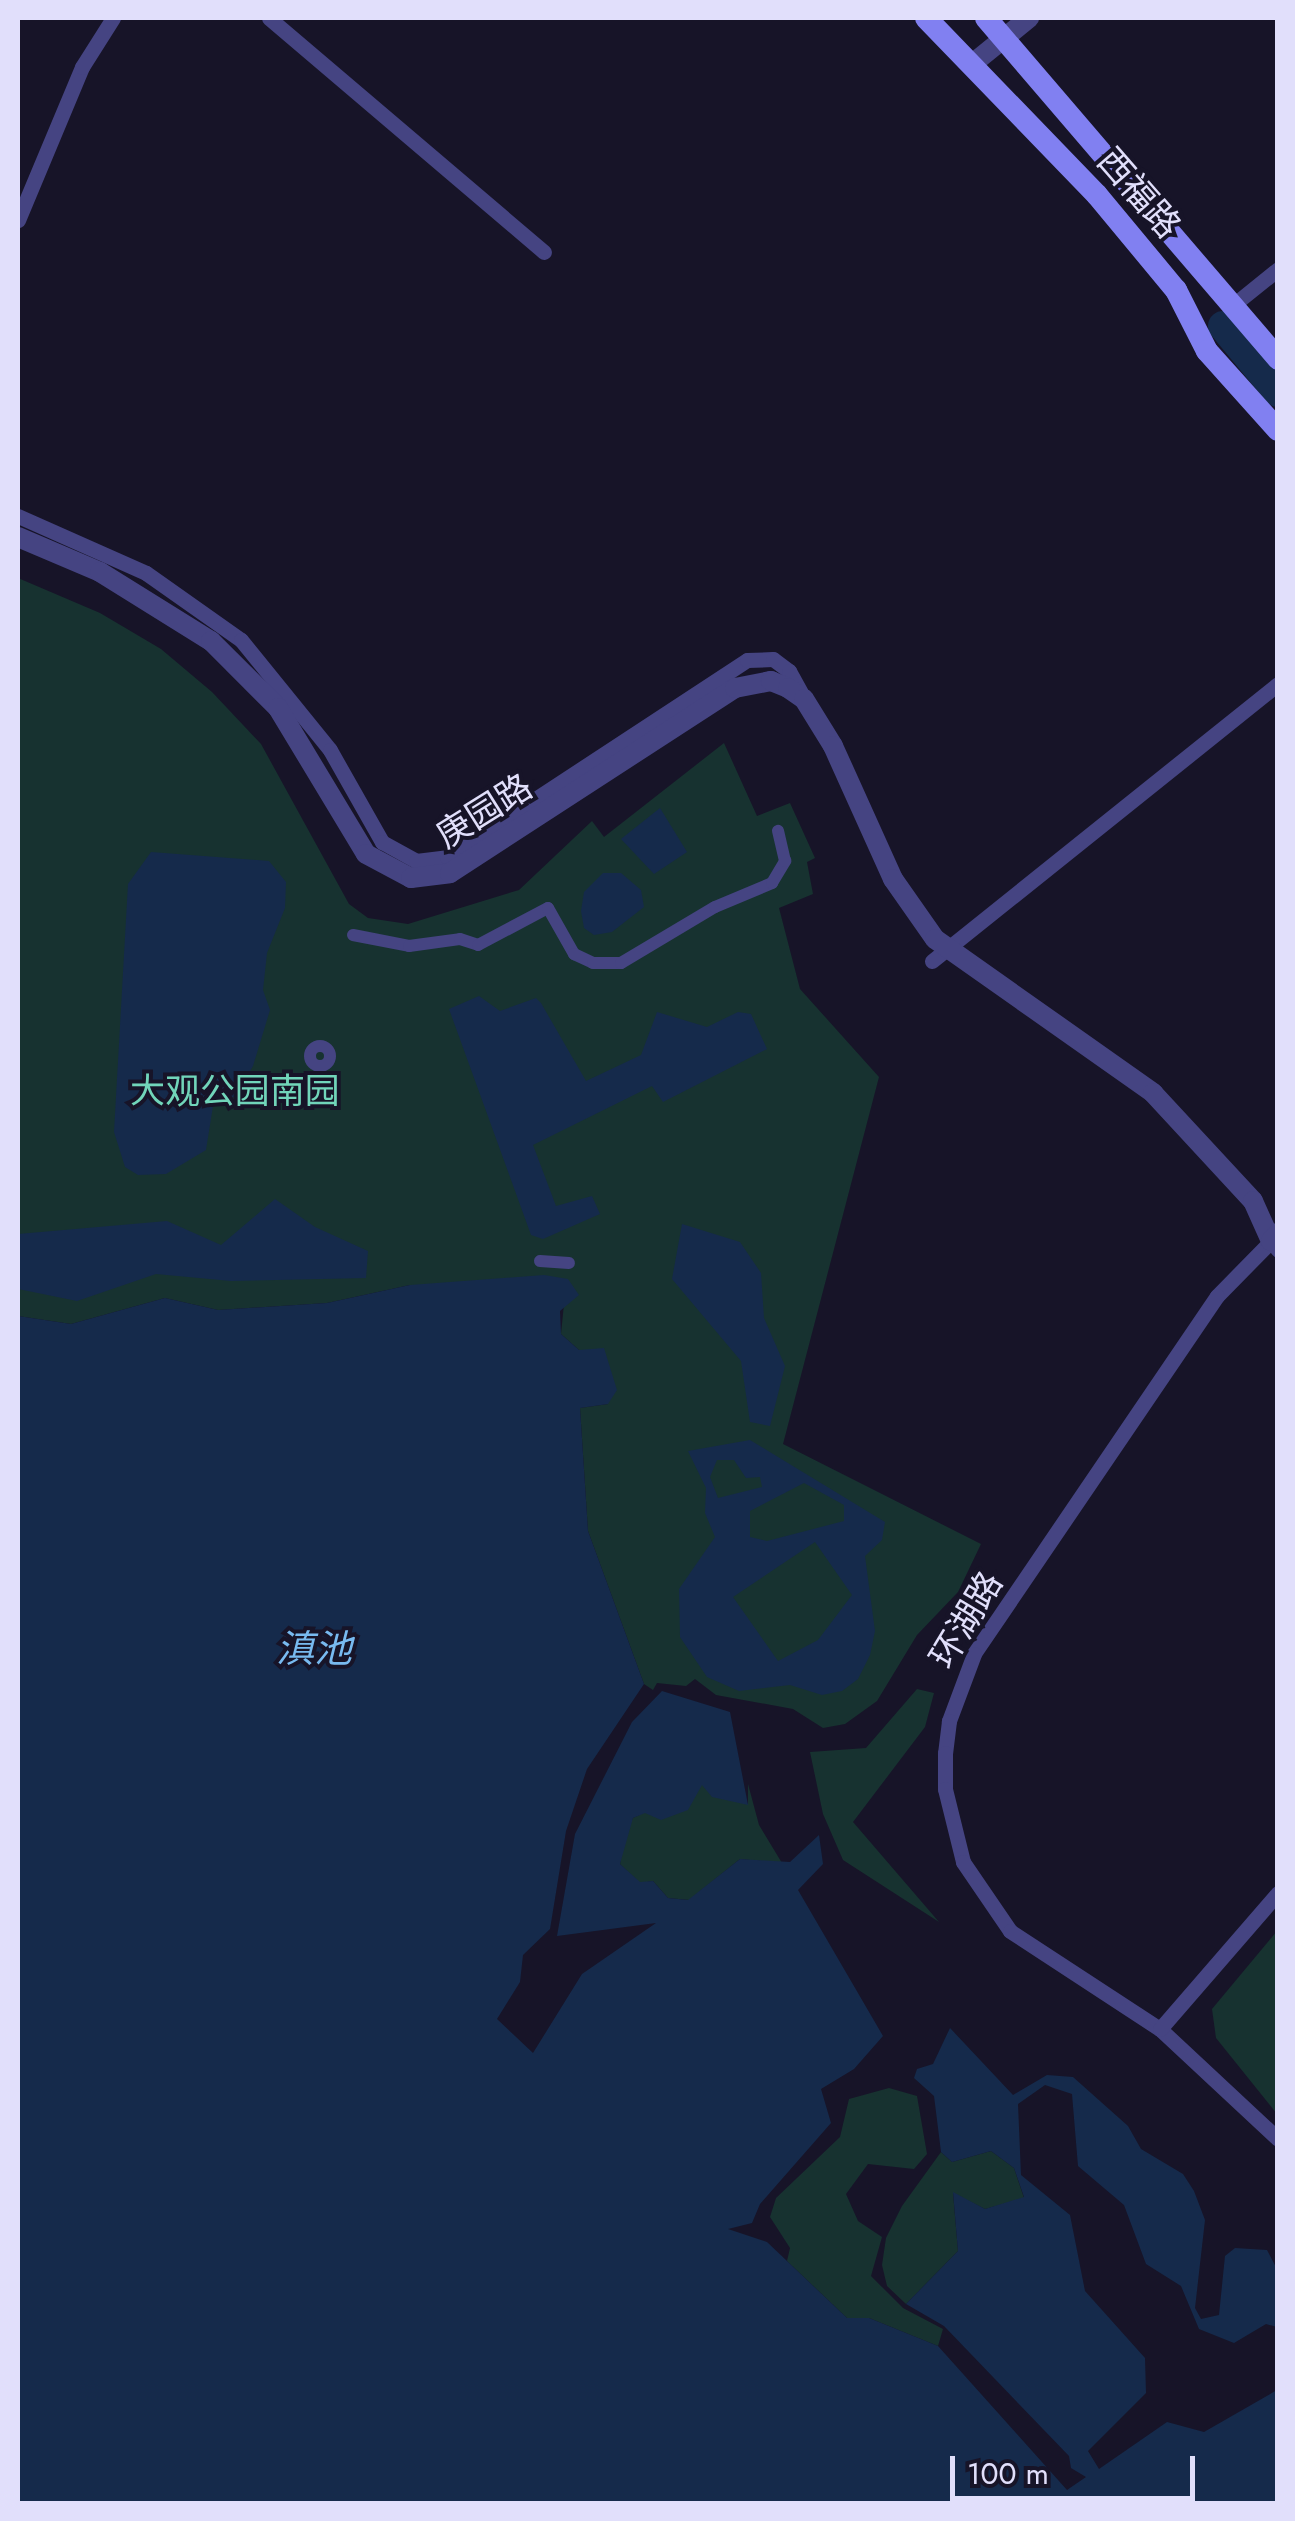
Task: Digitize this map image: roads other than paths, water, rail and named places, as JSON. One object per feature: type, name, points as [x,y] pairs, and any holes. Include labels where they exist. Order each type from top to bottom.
[{"type":"main road","name":"西福路","points":[[926,18],[1154,263],[1176,290],[1208,351],[1278,430]]},
{"type":"main road","name":"西福路","points":[[986,18],[1278,358]]},
{"type":"street","points":[[18,220],[76,80],[113,18]]},
{"type":"street","points":[[269,18],[544,252]]},
{"type":"street","points":[[971,65],[1029,18]]},
{"type":"street","points":[[1232,306],[1278,269]]},
{"type":"street","points":[[18,516],[146,573],[242,640],[320,736],[382,842],[406,858],[447,857],[748,660],[773,659],[789,671],[893,879],[938,954],[1153,1092],[1253,1201],[1275,1241]]},
{"type":"street","name":"庚园路","points":[[18,537],[100,572],[212,641],[278,708],[366,854],[410,878],[450,873],[735,688],[771,682],[804,699]]},
{"type":"street","points":[[938,954],[1278,684]]},
{"type":"street","points":[[354,935],[409,946],[460,938],[478,945],[548,908],[574,954],[592,963],[621,963],[716,907],[772,882],[786,861],[778,832]]},
{"type":"street","name":"环湖路","points":[[1275,1241],[1216,1296],[984,1639],[948,1720],[945,1789],[952,1827],[986,1900],[1043,1958],[1160,2028],[1278,2139]]},
{"type":"street","points":[[540,1261],[569,1263]]},
{"type":"street","points":[[1160,2028],[1278,1892]]},
{"type":"water","points":[[660,808],[687,852],[654,874],[621,839]]},
{"type":"water","points":[[151,852],[269,861],[286,882],[285,908],[267,953],[263,990],[270,1010],[253,1066],[235,1097],[214,1100],[206,1150],[166,1174],[138,1175],[125,1167],[114,1132],[128,884]]},
{"type":"water","points":[[603,873],[621,873],[641,890],[644,907],[612,932],[594,935],[584,928],[581,911],[584,892]]},
{"type":"water","points":[[479,996],[500,1011],[536,998],[586,1081],[641,1055],[657,1012],[707,1027],[738,1012],[751,1014],[767,1049],[663,1102],[652,1086],[533,1145],[556,1206],[592,1196],[600,1214],[543,1239],[531,1235],[449,1009]]},
{"type":"water","points":[[275,1199],[315,1227],[368,1251],[366,1278],[231,1281],[156,1274],[77,1301],[18,1289],[18,1234],[167,1221],[221,1245]]},
{"type":"water","points":[[682,1224],[740,1242],[761,1273],[764,1318],[785,1366],[770,1426],[750,1422],[741,1361],[672,1279]]},
{"type":"water","name":"滇池","points":[[544,1275],[568,1279],[579,1295],[560,1311],[561,1334],[579,1350],[604,1348],[617,1390],[608,1404],[580,1408],[588,1531],[644,1684],[587,1769],[566,1831],[550,1929],[523,1955],[520,1982],[497,2019],[533,2053],[582,1974],[656,1923],[557,1936],[575,1834],[632,1722],[662,1691],[730,1712],[748,1805],[712,1797],[702,1785],[688,1810],[661,1820],[645,1813],[633,1818],[620,1864],[640,1882],[653,1881],[668,1898],[688,1900],[740,1859],[790,1862],[819,1835],[823,1864],[798,1890],[883,2036],[854,2069],[821,2089],[831,2123],[760,2204],[752,2223],[728,2229],[767,2242],[847,2318],[869,2318],[938,2346],[1067,2490],[1086,2477],[1071,2468],[1069,2456],[944,2326],[906,2304],[958,2251],[953,2192],[985,2209],[1024,2197],[1014,2168],[991,2151],[952,2162],[941,2152],[934,2096],[914,2078],[917,2069],[933,2064],[950,2028],[1013,2095],[1047,2075],[1073,2077],[1128,2126],[1141,2149],[1183,2174],[1194,2191],[1205,2220],[1195,2308],[1201,2319],[1219,2315],[1225,2256],[1235,2248],[1267,2250],[1278,2271],[1277,2327],[1266,2324],[1234,2343],[1199,2329],[1181,2286],[1146,2264],[1124,2205],[1078,2166],[1072,2094],[1045,2085],[1018,2104],[1021,2175],[1070,2215],[1085,2291],[1145,2358],[1146,2393],[1088,2451],[1099,2469],[1167,2422],[1204,2432],[1277,2390],[1277,2503],[18,2503],[18,1316],[71,1324],[165,1298],[218,1310],[327,1303],[410,1285]]},
{"type":"water","points":[[750,1440],[885,1522],[882,1540],[865,1556],[875,1631],[870,1655],[858,1679],[842,1691],[822,1695],[790,1685],[739,1691],[707,1677],[680,1637],[679,1589],[715,1537],[705,1513],[706,1488],[688,1451]],"holes":[[[717,1460],[734,1460],[746,1478],[760,1477],[762,1487],[718,1498],[710,1477]],[[804,1483],[844,1505],[844,1521],[767,1541],[750,1537],[750,1511]],[[815,1542],[852,1595],[818,1640],[778,1661],[733,1597]]]},
{"type":"waterway","points":[[1223,326],[1278,392]]},
{"type":"park label","name":"大观公园南园","points":[[235,1091]]}]
